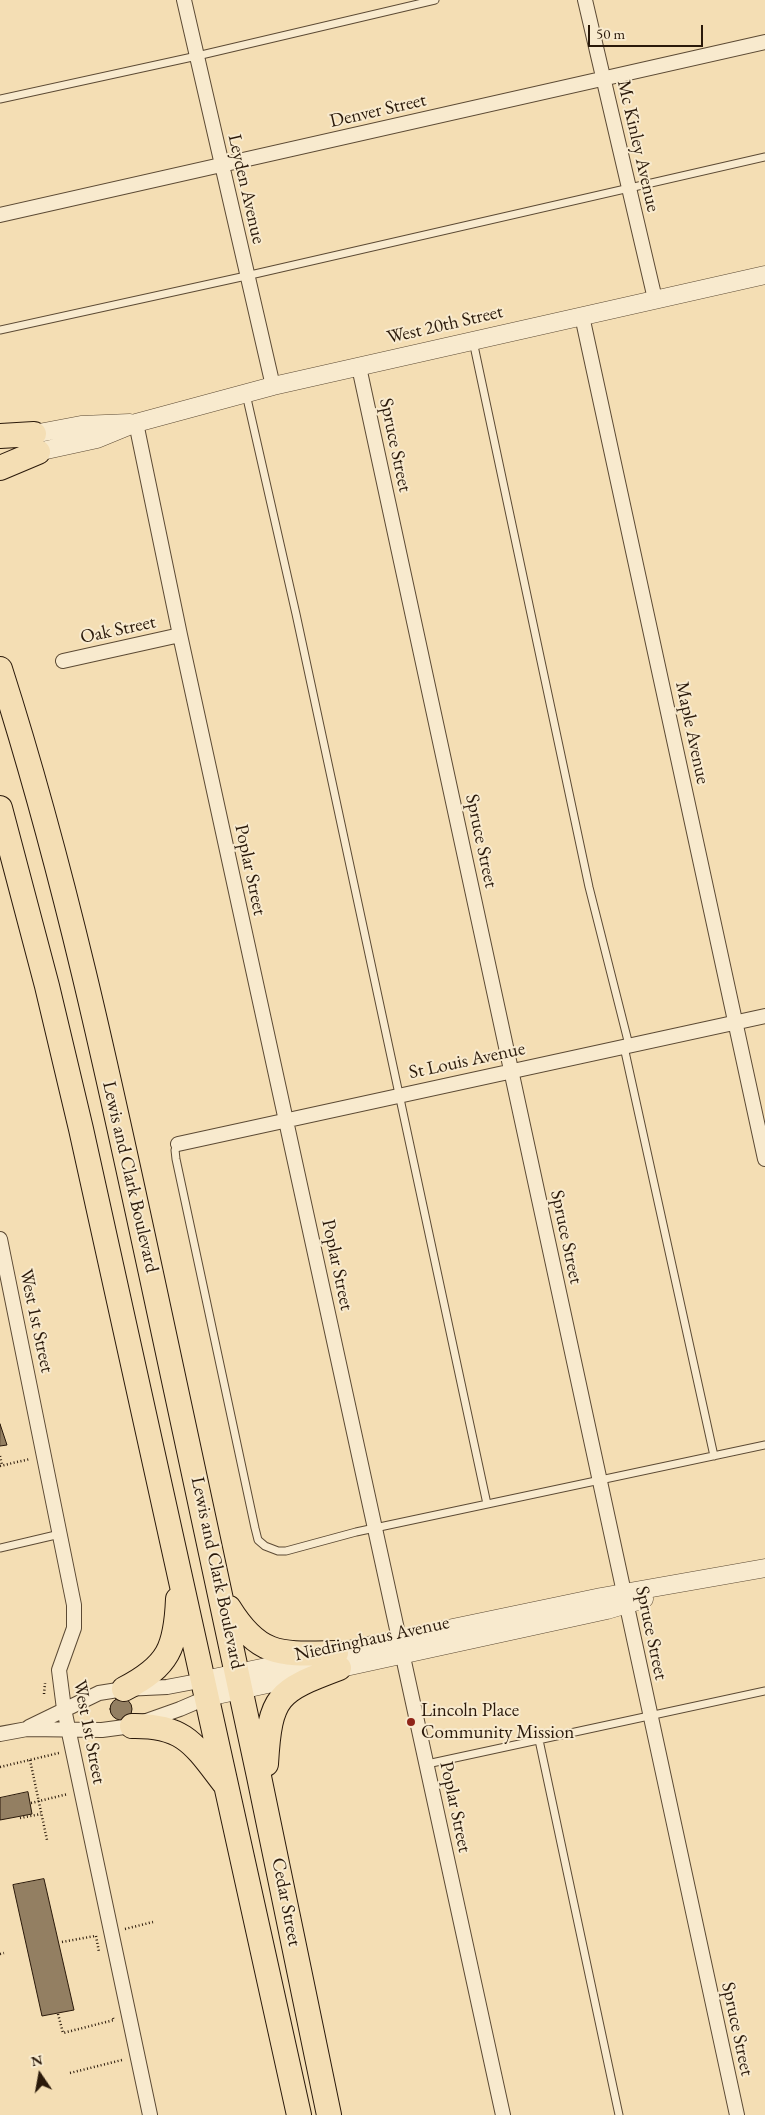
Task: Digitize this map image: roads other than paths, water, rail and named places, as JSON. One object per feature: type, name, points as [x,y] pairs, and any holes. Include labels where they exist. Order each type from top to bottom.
[{"type":"highway","points":[[0,436],[36,443]]},
{"type":"highway","points":[[0,468],[36,443]]},
{"type":"highway","name":"Lewis and Clark Boulevard","points":[[0,669],[40,802],[72,922],[241,1681]]},
{"type":"highway","name":"Lewis and Clark Boulevard","points":[[0,808],[47,986],[206,1688]]},
{"type":"highway","points":[[124,1689],[153,1672],[172,1646],[176,1626],[179,1570]]},
{"type":"highway","points":[[222,1599],[241,1628],[255,1642],[267,1648],[285,1653],[338,1660]]},
{"type":"highway","points":[[265,1798],[268,1735],[277,1704],[284,1693],[338,1660]]},
{"type":"highway","name":"Cedar Street","points":[[241,1681],[328,2115]]},
{"type":"highway","name":"Cedar Street","points":[[206,1688],[299,2115]]},
{"type":"highway","points":[[132,1726],[156,1726],[180,1734],[200,1752],[228,1788]]},
{"type":"street","name":"Leyden Avenue","points":[[184,0],[246,276],[273,386]]},
{"type":"street","name":"Mc Kinley Avenue","points":[[585,0],[655,300]]},
{"type":"street","name":"Denver Street","points":[[0,215],[765,42]]},
{"type":"street","name":"West 20th Street","points":[[0,461],[81,424],[136,423],[273,386],[765,275]]},
{"type":"street","name":"Maple Avenue","points":[[582,316],[765,1159]]},
{"type":"street","name":"Spruce Street","points":[[359,367],[737,2115]]},
{"type":"street","name":"Poplar Street","points":[[136,423],[180,635],[503,2115]]},
{"type":"street","name":"West 20th Street","points":[[0,441],[36,443]]},
{"type":"street","name":"Oak Street","points":[[63,661],[180,635]]},
{"type":"street","name":"St Louis Avenue","points":[[178,1144],[765,1016]]},
{"type":"street","name":"West 1st Street","points":[[0,1239],[74,1605],[74,1628],[59,1670],[64,1710],[150,2115]]},
{"type":"street","name":"Niedringhaus Avenue","points":[[26,1729],[99,1693],[124,1689],[206,1688],[765,1568]]},
{"type":"street","name":"Niedringhaus Avenue","points":[[0,1734],[26,1729],[68,1728],[102,1730],[132,1726],[180,1709],[206,1688]]},
{"type":"lane","points":[[0,99],[196,56],[435,0]]},
{"type":"lane","points":[[0,330],[246,276],[765,157]]},
{"type":"lane","points":[[472,341],[714,1456]]},
{"type":"lane","points":[[246,394],[296,614],[487,1504]]},
{"type":"lane","points":[[178,1144],[175,1150],[176,1159],[258,1540],[270,1549],[286,1552],[375,1528],[600,1482],[765,1445]]},
{"type":"lane","points":[[0,1548],[60,1534]]},
{"type":"lane","points":[[427,1764],[765,1693]]},
{"type":"lane","points":[[539,1740],[619,2115]]},
{"type":"place","name":"Lincoln Place Community Mission","points":[[411,1722]]}]
